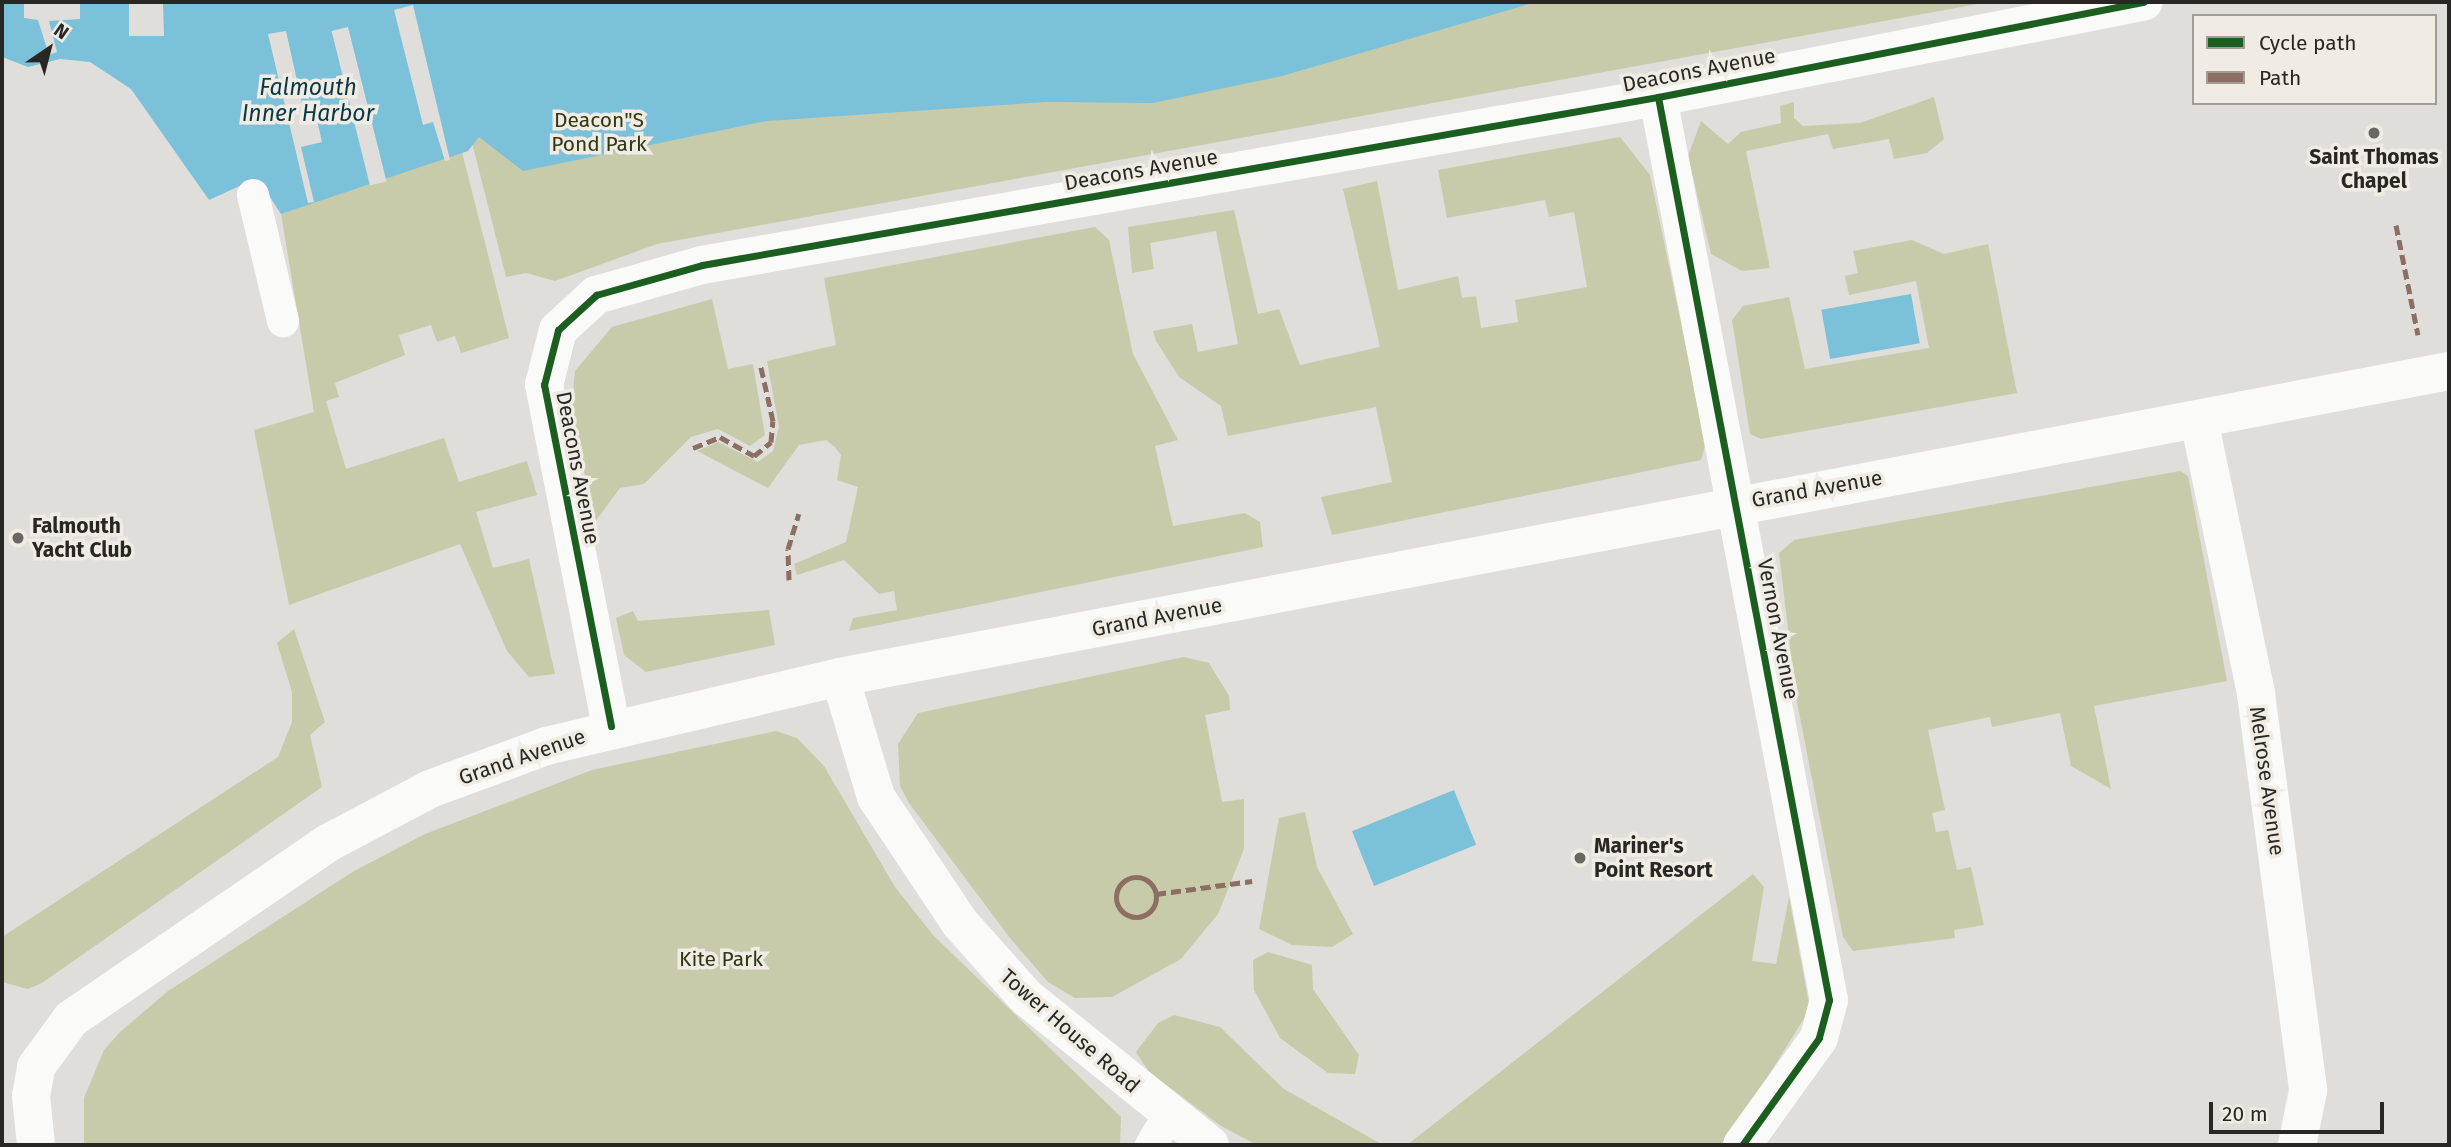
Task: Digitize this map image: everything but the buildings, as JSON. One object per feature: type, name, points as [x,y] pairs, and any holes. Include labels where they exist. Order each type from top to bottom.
[{"type":"street","name":"Deacons Avenue","points":[[611,726],[544,385],[558,330],[596,295],[702,265],[1658,97],[2144,2]]},
{"type":"street","name":"Vernon Avenue","points":[[1658,97],[1829,1000],[1819,1038],[1742,1145]]},
{"type":"street","name":"Grand Avenue","points":[[36,1145],[31,1097],[36,1067],[71,1019],[374,818],[430,789],[611,726],[840,677],[1736,503],[2199,420],[2449,371]]},
{"type":"street","name":"Melrose Avenue","points":[[2199,420],[2259,721],[2308,1091],[2297,1145]]},
{"type":"street","name":"Tower House Road","points":[[840,677],[876,797],[960,923],[1026,998],[1160,1130],[1210,1145]]},
{"type":"lane","points":[[253,195],[283,321]]},
{"type":"green space","name":"Deacon\"S Pond Park","points":[[626,2],[1989,2],[657,244],[555,281],[526,273],[506,277],[444,32]]},
{"type":"green space","points":[[1934,97],[1944,139],[1927,153],[1894,159],[1889,139],[1833,149],[1828,134],[1746,151],[1770,268],[1742,271],[1711,254],[1688,156],[1701,121],[1728,144],[1741,132],[1781,123],[1780,106],[1794,102],[1794,118],[1803,126],[1860,123]]},
{"type":"green space","points":[[1620,137],[1650,175],[1706,442],[1701,460],[1332,535],[1321,497],[1392,482],[1376,407],[1228,436],[1221,406],[1179,377],[1156,341],[1153,331],[1192,324],[1198,352],[1238,344],[1216,231],[1150,243],[1154,269],[1132,273],[1128,227],[1234,210],[1258,314],[1279,309],[1300,365],[1380,347],[1343,189],[1377,181],[1398,290],[1458,276],[1462,298],[1476,296],[1481,328],[1518,322],[1515,300],[1587,287],[1574,212],[1549,217],[1545,200],[1447,218],[1438,170]]},
{"type":"green space","points":[[462,152],[509,338],[461,353],[455,336],[437,342],[431,325],[399,335],[405,355],[335,383],[339,397],[326,401],[346,469],[444,438],[459,482],[527,461],[537,495],[476,512],[493,568],[529,559],[555,674],[529,677],[507,651],[460,544],[289,605],[254,430],[314,412],[281,214]]},
{"type":"green space","points":[[1095,227],[1109,240],[1133,354],[1178,440],[1155,446],[1173,526],[1245,513],[1260,522],[1263,547],[849,631],[853,618],[897,610],[894,591],[879,594],[844,560],[797,575],[794,564],[846,542],[858,487],[837,480],[841,455],[835,447],[826,440],[799,445],[768,488],[697,451],[718,442],[758,462],[773,451],[779,427],[767,361],[836,345],[824,278]]},
{"type":"green space","points":[[1912,240],[1944,254],[1988,244],[2017,393],[1761,439],[1750,434],[1732,320],[1743,306],[1789,297],[1805,369],[1929,348],[1916,281],[1849,295],[1845,276],[1858,273],[1853,251]]},
{"type":"green space","points":[[712,299],[728,369],[753,364],[765,435],[750,446],[718,429],[691,437],[644,484],[620,488],[595,522],[571,412],[575,371],[612,327]]},
{"type":"green space","points":[[2180,471],[2188,476],[2227,681],[2094,706],[2111,789],[2071,766],[2060,713],[1992,727],[1990,717],[1928,730],[1945,810],[1932,813],[1936,832],[1948,830],[1957,870],[1971,867],[1984,925],[1954,930],[1955,938],[1853,951],[1843,937],[1796,697],[1779,553],[1794,540]]},
{"type":"green space","points":[[769,610],[775,645],[646,672],[624,655],[616,618],[633,611],[638,621]]},
{"type":"green space","points":[[294,629],[325,722],[310,735],[322,787],[42,983],[28,989],[2,982],[2,937],[278,757],[292,722],[292,692],[277,643]]},
{"type":"green space","points":[[1184,657],[1209,663],[1229,696],[1230,710],[1205,715],[1222,802],[1244,799],[1244,849],[1218,914],[1181,959],[1112,997],[1075,998],[1048,982],[1010,938],[909,803],[900,786],[898,744],[918,713]]},
{"type":"green space","name":"Kite Park","points":[[776,731],[797,738],[824,766],[895,887],[933,935],[1121,1117],[1120,1145],[84,1145],[84,1098],[104,1050],[120,1032],[168,991],[354,871],[425,834],[592,770]]},
{"type":"green space","points":[[1305,812],[1317,867],[1353,934],[1332,947],[1292,945],[1259,929],[1279,818]]},
{"type":"green space","points":[[1753,874],[1764,887],[1752,961],[1776,964],[1789,897],[1810,1009],[1725,1145],[1407,1145]]},
{"type":"green space","points":[[1268,952],[1312,965],[1313,989],[1359,1055],[1355,1074],[1328,1073],[1280,1038],[1254,990],[1253,960]]},
{"type":"green space","points":[[1174,1015],[1220,1027],[1284,1089],[1383,1145],[1257,1145],[1221,1126],[1149,1072],[1136,1052],[1158,1023]]},
{"type":"water","name":"Falmouth Inner Harbor","points":[[2,2],[1536,2],[1282,76],[1153,103],[1047,102],[767,121],[523,171],[479,137],[468,151],[281,214],[264,188],[242,185],[209,200],[131,89],[90,62],[60,59],[28,67],[2,57]]},
{"type":"water","points":[[1911,294],[1920,343],[1830,359],[1821,310]]},
{"type":"water","points":[[1454,790],[1476,845],[1374,886],[1352,831]]},
{"type":"pier","points":[[163,2],[164,36],[129,36],[129,3],[80,3],[80,19],[49,21],[57,52],[49,55],[38,20],[24,18],[24,4],[2,3]]},
{"type":"pier","points":[[413,5],[450,160],[445,161],[433,122],[423,125],[394,10]]},
{"type":"pier","points":[[348,27],[386,181],[370,185],[332,31]]},
{"type":"pier","points":[[286,31],[306,121],[317,120],[322,142],[301,147],[314,202],[308,203],[268,34]]},
{"type":"marked path","points":[[2396,225],[2418,335]]},
{"type":"marked path","points":[[693,448],[720,437],[754,456],[771,442],[773,421],[760,363]]},
{"type":"marked path","points":[[789,580],[788,549],[799,514]]},
{"type":"marked path","points":[[1136,877],[1150,883],[1156,897],[1150,911],[1136,917],[1122,911],[1116,897],[1122,883],[1136,877]]},
{"type":"marked path","points":[[1156,894],[1252,881]]},
{"type":"cycle path","points":[[611,726],[544,385],[558,330],[596,295],[702,265],[1658,97],[2144,2]]},
{"type":"cycle path","points":[[1658,97],[1829,1000],[1819,1038],[1742,1145]]},
{"type":"place","name":"Saint Thomas Chapel","points":[[2374,133]]},
{"type":"place","name":"Falmouth Yacht Club","points":[[18,538]]},
{"type":"place","name":"Mariner's Point Resort","points":[[1580,858]]}]
